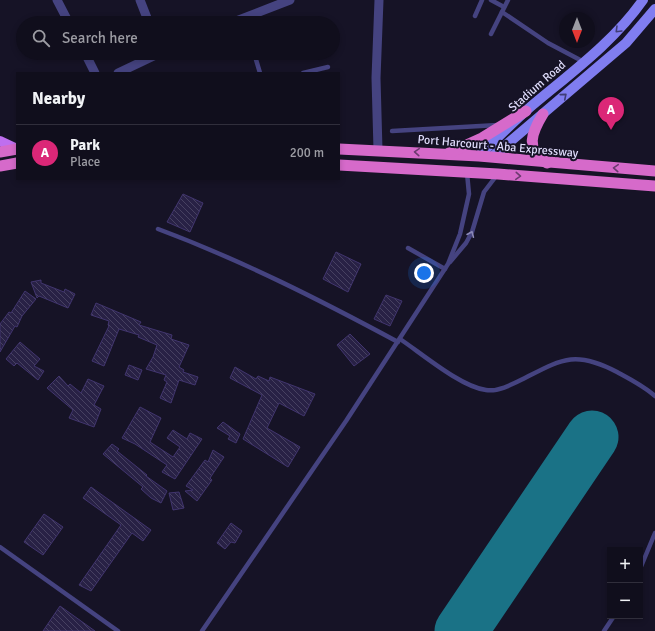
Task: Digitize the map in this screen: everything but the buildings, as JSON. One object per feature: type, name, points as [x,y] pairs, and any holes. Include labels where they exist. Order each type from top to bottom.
[{"type":"highway","points":[[446,154],[482,138],[526,111]]},
{"type":"highway","points":[[543,114],[534,128],[532,142],[538,155],[547,163]]},
{"type":"highway","points":[[0,152],[16,149]]},
{"type":"highway","name":"Port Harcourt - Aba Expressway","points":[[340,149],[479,156],[547,163],[655,171]]},
{"type":"highway","points":[[0,166],[16,164]]},
{"type":"highway","points":[[340,166],[498,174],[655,186]]},
{"type":"main road","name":"Stadium Road","points":[[479,156],[526,111],[584,62],[627,21],[644,0]]},
{"type":"main road","name":"Stadium Road","points":[[492,157],[626,43],[655,9]]},
{"type":"main road","points":[[0,141],[16,149]]},
{"type":"street","points":[[57,0],[65,16]]},
{"type":"street","points":[[140,0],[146,16]]},
{"type":"street","points":[[249,16],[290,0]]},
{"type":"street","points":[[378,150],[376,78],[379,0]]},
{"type":"street","points":[[88,60],[94,72]]},
{"type":"street","points":[[120,72],[145,60]]},
{"type":"lane","points":[[475,16],[482,0]]},
{"type":"lane","points":[[491,0],[548,43],[584,62]]},
{"type":"lane","points":[[491,34],[508,0]]},
{"type":"lane","points":[[256,60],[260,72]]},
{"type":"lane","points":[[308,72],[328,67]]},
{"type":"lane","points":[[392,131],[504,124]]},
{"type":"lane","points":[[446,267],[460,234],[470,194],[467,173]]},
{"type":"lane","points":[[202,631],[299,491],[399,341],[446,267],[466,243],[472,232],[484,192],[498,174]]},
{"type":"lane","points":[[158,229],[215,250],[399,341],[461,380],[486,390],[513,384],[548,366],[562,361],[584,359],[592,360],[608,367],[629,378],[655,396]]},
{"type":"lane","points":[[408,248],[446,267]]},
{"type":"lane","points":[[643,562],[655,533]]},
{"type":"lane","points":[[0,547],[118,631]]},
{"type":"lane","points":[[604,631],[612,619]]},
{"type":"runway","points":[[461,631],[592,437]]},
{"type":"place","name":"Park","points":[[611,130]]}]
